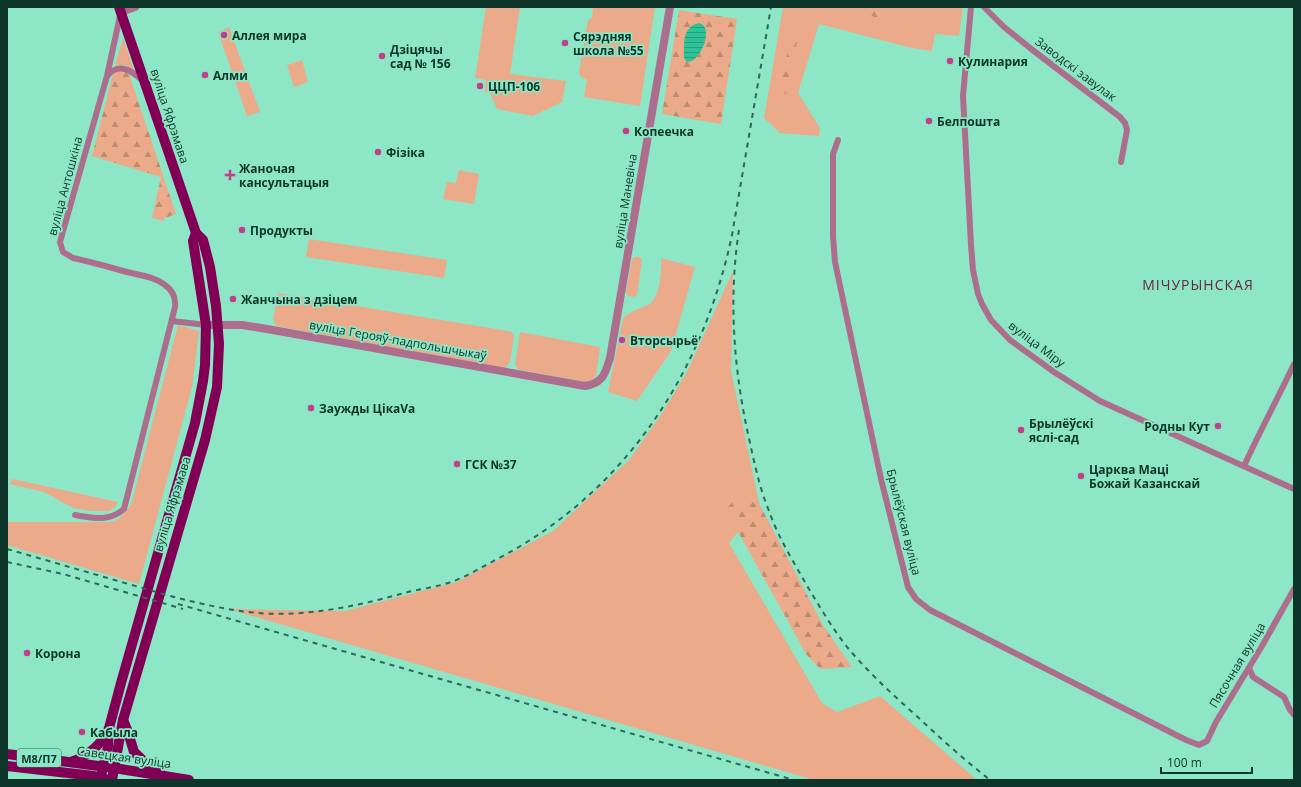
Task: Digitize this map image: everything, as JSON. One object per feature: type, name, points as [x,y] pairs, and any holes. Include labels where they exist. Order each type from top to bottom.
[{"type":"main road","name":"вуліца Яфрэмава","points":[[106,779],[114,768],[123,720],[195,474],[213,404],[219,365],[216,306],[210,266],[203,240],[196,233],[120,10]]},
{"type":"main road","name":"вуліца Яфрэмава","points":[[106,779],[103,766],[108,747],[109,728],[195,423],[205,366],[206,325],[193,241],[196,233]]},
{"type":"main road","points":[[135,635],[142,633],[146,638]]},
{"type":"main road","points":[[123,720],[134,752],[151,768],[172,777]]},
{"type":"main road","points":[[71,762],[94,749],[109,728]]},
{"type":"main road","name":"Савецкая вуліца","points":[[7,754],[103,766],[189,780]]},
{"type":"main road","name":"Савецкая вуліца","points":[[7,766],[50,770],[106,779]]},
{"type":"main road","points":[[50,770],[66,780]]},
{"type":"street","points":[[120,10],[135,7]]},
{"type":"street","name":"вуліца Маневіча","points":[[585,386],[593,385],[603,376],[610,358],[670,7]]},
{"type":"street","name":"вуліца Міру","points":[[971,7],[963,96],[963,121],[973,270],[978,294],[985,310],[998,329],[1010,340],[1054,372],[1100,401],[1294,489]]},
{"type":"street","name":"Заводскі завулак","points":[[984,7],[1004,27],[1057,70],[1105,105],[1125,123],[1126,130],[1121,162]]},
{"type":"street","name":"вуліца Антошкіна","points":[[75,515],[106,519],[114,516],[124,509],[176,301],[170,290],[164,284],[152,278],[73,258],[67,255],[62,249],[60,242],[107,76],[120,10]]},
{"type":"street","points":[[107,76],[114,69],[124,68],[134,73],[146,83]]},
{"type":"street","name":"Брылёўская вуліца","points":[[838,140],[833,154],[833,236],[835,262],[882,479],[908,587],[911,592],[930,610],[1194,744]]},
{"type":"street","points":[[172,321],[206,325]]},
{"type":"street","name":"вуліца Герояў-падпольшчыкаў","points":[[206,325],[242,325],[267,329],[585,386]]},
{"type":"street","points":[[1244,466],[1260,430],[1294,364]]},
{"type":"street","name":"Пясочная вуліца","points":[[1194,744],[1207,741],[1216,722],[1294,589]]},
{"type":"street","points":[[1249,668],[1253,677],[1284,697],[1294,715]]},
{"type":"green space","points":[[486,7],[520,7],[510,74],[566,81],[562,102],[533,116],[497,109],[490,93],[485,92],[486,80],[475,78]]},
{"type":"green space","points":[[593,7],[655,7],[640,106],[584,97],[587,80],[580,76],[579,72],[588,20],[592,18]]},
{"type":"green space","points":[[783,7],[963,7],[959,36],[935,34],[932,51],[912,48],[819,24],[798,93],[820,128],[819,136],[780,133],[764,118]]},
{"type":"green space","points":[[844,7],[886,7],[887,10],[883,16],[877,18],[858,10]]},
{"type":"green space","points":[[679,10],[737,19],[721,124],[662,114]]},
{"type":"green space","points":[[229,27],[260,112],[247,116],[218,32]]},
{"type":"green space","points":[[795,32],[798,39],[790,68],[789,88],[783,95],[780,93],[779,82],[785,67],[790,36]]},
{"type":"green space","points":[[123,38],[134,70],[125,65],[115,66]]},
{"type":"green space","points":[[302,60],[308,82],[294,87],[287,65]]},
{"type":"green space","points":[[117,71],[128,71],[176,214],[165,218],[164,221],[152,218],[161,177],[92,156],[113,74]]},
{"type":"green space","points":[[459,170],[479,174],[474,204],[443,199],[447,182],[456,183]]},
{"type":"green space","points":[[309,239],[447,260],[444,278],[306,257]]},
{"type":"green space","points":[[635,257],[640,257],[642,260],[637,295],[633,297],[628,296],[626,292],[632,259]]},
{"type":"green space","points":[[661,258],[695,267],[671,351],[637,401],[608,392],[623,319],[631,312],[652,302],[658,291]]},
{"type":"green space","points":[[733,271],[731,371],[762,516],[737,533],[729,543],[822,703],[837,712],[880,696],[977,780],[814,780],[228,609],[345,611],[457,582],[553,531],[629,460],[661,415],[688,370]]},
{"type":"green space","points":[[278,293],[512,332],[514,336],[510,362],[503,368],[276,326],[273,319]]},
{"type":"green space","points":[[178,325],[199,331],[192,387],[139,584],[7,545],[7,522],[110,522],[119,519],[131,505]]},
{"type":"green space","points":[[520,332],[600,347],[596,376],[587,382],[520,370],[515,364]]},
{"type":"green space","points":[[12,479],[118,502],[115,507],[109,511],[91,511],[73,508],[44,492],[10,484]]},
{"type":"green space","points":[[736,497],[749,500],[761,507],[823,625],[852,667],[820,669],[806,654],[726,510]]},
{"type":"shaded area","points":[[699,23],[704,26],[706,30],[704,44],[697,57],[692,61],[687,62],[684,56],[686,33],[691,27]]},
{"type":"railway","points":[[7,549],[210,606],[276,614],[313,612],[350,606],[448,583],[460,579],[499,558],[544,531],[584,499],[620,463],[652,424],[679,380],[701,334],[719,286],[732,235],[771,7]]},
{"type":"railway","points":[[739,230],[733,310],[737,364],[744,417],[756,469],[772,520],[788,553],[829,622],[847,647],[891,693],[954,750],[990,780]]},
{"type":"railway","points":[[7,562],[63,574],[183,609]]},
{"type":"railway","points":[[178,604],[794,780]]},
{"type":"place","name":"Аллея мира","points":[[224,35]]},
{"type":"place","name":"Сярэдняя школа №55","points":[[565,43]]},
{"type":"place","name":"Дзіцячы сад № 156","points":[[382,56]]},
{"type":"place","name":"Кулинария","points":[[950,61]]},
{"type":"place","name":"Алми","points":[[205,75]]},
{"type":"place","name":"ЦЦП-106","points":[[480,86]]},
{"type":"place","name":"Белпошта","points":[[929,121]]},
{"type":"place","name":"Копеечка","points":[[626,131]]},
{"type":"place","name":"Фізіка","points":[[378,152]]},
{"type":"place","name":"Жаночая кансультацыя","points":[[230,175]]},
{"type":"place","name":"Продукты","points":[[242,230]]},
{"type":"place","name":"Жанчына з дзіцем","points":[[233,299]]},
{"type":"place","name":"Вторсырьё","points":[[622,340]]},
{"type":"place","name":"Заужды ЦікаVа","points":[[311,408]]},
{"type":"place","name":"Родны Кут","points":[[1218,426]]},
{"type":"place","name":"Брылёўскі яслі-сад","points":[[1021,430]]},
{"type":"place","name":"ГСК №37","points":[[457,464]]},
{"type":"place","name":"Царква Маці Божай Казанскай","points":[[1081,476]]},
{"type":"place","name":"Корона","points":[[27,653]]},
{"type":"place","name":"Кабыла","points":[[82,732]]},
{"type":"district","name":"МІЧУРЫНСКАЯ","points":[[1198,284]]}]
